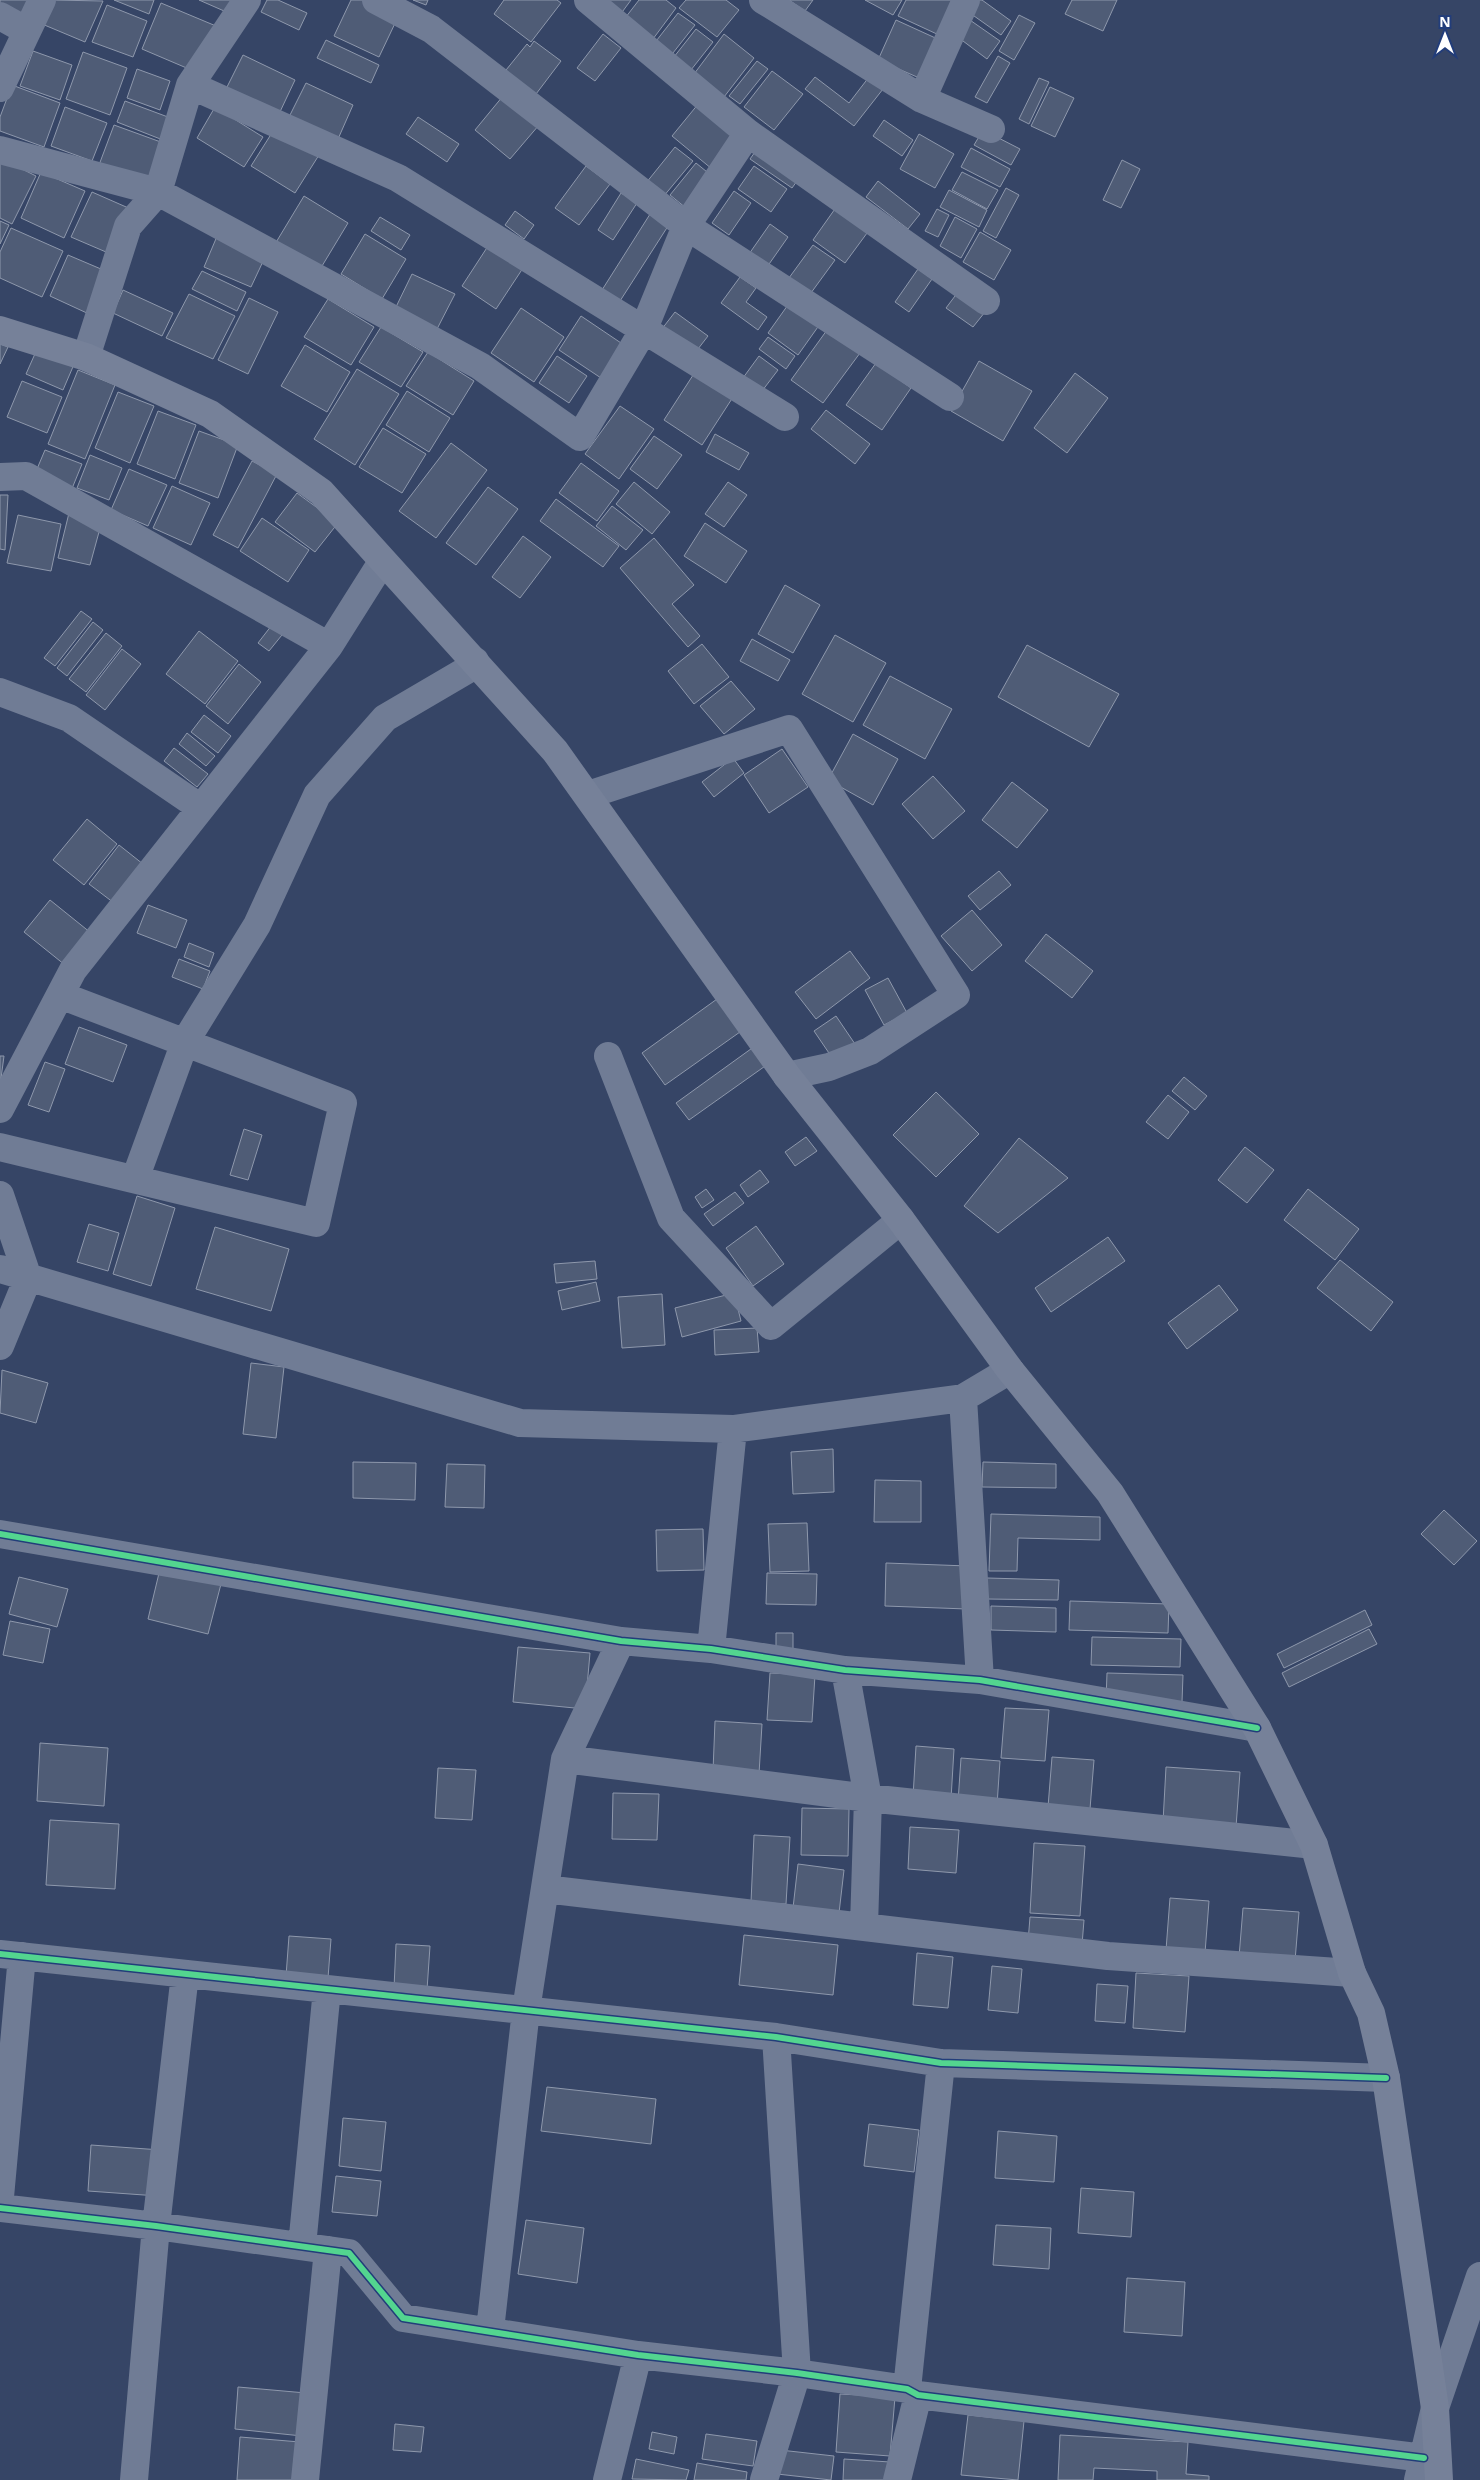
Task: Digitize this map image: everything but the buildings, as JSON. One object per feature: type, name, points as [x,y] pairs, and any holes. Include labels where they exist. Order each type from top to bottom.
[{"type":"main road","points":[[0,330],[86,357],[210,414],[320,492],[382,562],[475,660],[555,751],[787,1076],[900,1220],[1010,1370],[1110,1493],[1257,1728],[1314,1845],[1352,1973],[1371,2013],[1386,2078],[1435,2408],[1439,2480]]},
{"type":"street","points":[[0,88],[42,0]]},
{"type":"street","points":[[86,357],[128,226],[158,192],[190,85],[247,0]]},
{"type":"street","points":[[376,0],[430,29],[686,226],[950,396]]},
{"type":"street","points":[[588,0],[748,133],[986,301]]},
{"type":"street","points":[[763,0],[922,99],[992,129]]},
{"type":"street","points":[[922,99],[966,0]]},
{"type":"street","points":[[0,16],[27,31]]},
{"type":"street","points":[[190,85],[398,178],[785,417]]},
{"type":"street","points":[[0,150],[158,192],[480,366],[580,437],[644,331],[686,226],[748,133]]},
{"type":"street","points":[[0,476],[26,476],[329,646]]},
{"type":"street","points":[[0,1109],[73,970],[329,646],[382,562]]},
{"type":"street","points":[[135,1180],[185,1042],[258,925],[317,795],[385,718],[472,667],[475,660]]},
{"type":"street","points":[[0,692],[69,718],[201,808]]},
{"type":"street","points":[[588,795],[789,729],[956,995],[870,1051],[829,1066],[787,1076]]},
{"type":"street","points":[[0,1147],[316,1223],[343,1103],[60,995]]},
{"type":"street","points":[[608,1056],[671,1218],[771,1326],[900,1220]]},
{"type":"street","points":[[0,1195],[28,1278],[0,1346]]},
{"type":"street","points":[[0,1270],[520,1423],[733,1429],[963,1398],[1010,1370]]},
{"type":"street","points":[[963,1398],[980,1680]]},
{"type":"street","points":[[711,1649],[733,1429]]},
{"type":"street","points":[[0,1534],[621,1640],[711,1649],[845,1670],[980,1680],[1257,1728]]},
{"type":"street","points":[[490,2330],[526,2010],[565,1759],[621,1640]]},
{"type":"street","points":[[845,1670],[868,1798],[864,1926]]},
{"type":"street","points":[[565,1759],[868,1798],[1314,1845]]},
{"type":"street","points":[[545,1889],[1108,1956],[1352,1973]]},
{"type":"street","points":[[0,2197],[11,1955],[776,2037],[941,2063],[1386,2078]]},
{"type":"street","points":[[134,2480],[156,2226],[185,1974]]},
{"type":"street","points":[[302,2246],[327,1988]]},
{"type":"street","points":[[764,2480],[797,2373],[776,2037]]},
{"type":"street","points":[[897,2480],[913,2392],[941,2063]]},
{"type":"street","points":[[0,2208],[156,2226],[349,2253],[403,2318],[490,2330],[638,2355],[797,2373],[1421,2469],[1435,2408],[1480,2276]]},
{"type":"street","points":[[304,2480],[328,2250]]},
{"type":"street","points":[[607,2480],[638,2355]]},
{"type":"cycle path","points":[[0,1534],[621,1641],[711,1649],[845,1670],[980,1680],[1257,1728]]},
{"type":"cycle path","points":[[0,1954],[776,2037],[941,2063],[1386,2078]]},
{"type":"cycle path","points":[[0,2208],[156,2226],[349,2253],[403,2318],[638,2355],[797,2373],[907,2389],[918,2395],[1424,2458]]}]
